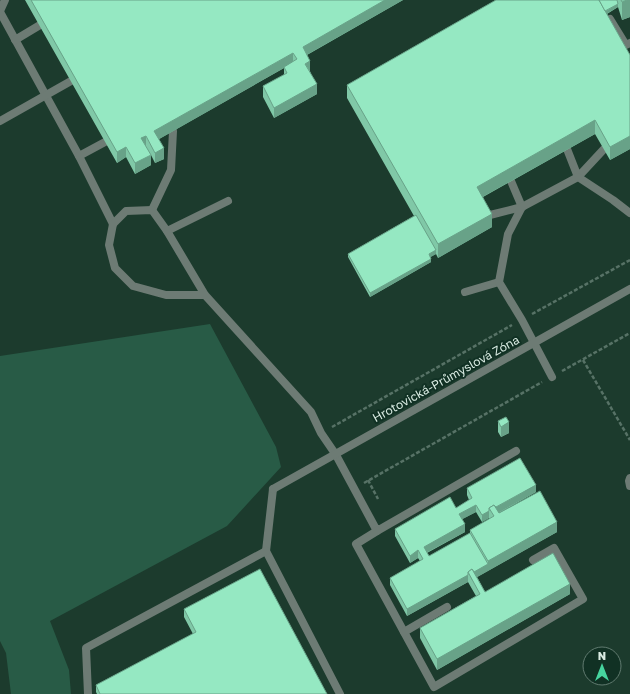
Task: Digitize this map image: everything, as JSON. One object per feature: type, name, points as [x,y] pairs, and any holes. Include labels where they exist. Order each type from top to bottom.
[{"type":"street","points":[[5,0],[0,11],[79,156],[113,224]]},
{"type":"street","points":[[610,19],[626,45],[630,43]]},
{"type":"street","points":[[15,40],[40,25]]},
{"type":"street","points":[[0,121],[71,82]]},
{"type":"street","points":[[152,210],[171,170],[173,131]]},
{"type":"street","points":[[79,156],[105,142]]},
{"type":"street","points":[[567,149],[578,177],[630,213]]},
{"type":"street","points":[[486,216],[522,207],[578,177],[604,149]]},
{"type":"street","points":[[511,181],[522,207]]},
{"type":"street","points":[[167,231],[228,201]]},
{"type":"street","points":[[522,207],[508,234],[500,282],[552,377]]},
{"type":"street","points":[[152,210],[126,210],[113,224],[108,245],[115,268],[133,286],[166,296],[205,296]]},
{"type":"street","points":[[152,210],[167,231],[205,296],[311,412],[321,433],[336,455],[377,531]]},
{"type":"street","points":[[465,292],[500,282]]},
{"type":"street","name":"Hrotovická-Průmyslová Zóna","points":[[266,551],[273,490],[630,289]]},
{"type":"street","points":[[516,451],[356,544],[434,687],[583,599],[554,548],[534,560]]},
{"type":"street","points":[[630,478],[630,486]]},
{"type":"street","points":[[88,694],[86,648],[266,551],[340,694]]},
{"type":"street","points":[[404,632],[446,607]]},
{"type":"path","points":[[321,433],[630,260]]},
{"type":"path","points":[[354,488],[630,333]]},
{"type":"path","points":[[583,360],[630,440]]},
{"type":"path","points":[[368,480],[378,499]]},
{"type":"green space","points":[[210,324],[276,447],[281,467],[227,526],[50,621],[69,670],[71,694],[11,694],[6,653],[0,641],[0,356]]},
{"type":"building","points":[[31,0],[385,0],[303,47],[310,61],[305,64],[317,84],[274,108],[263,86],[287,73],[284,67],[297,59],[293,53],[154,131],[164,148],[155,153],[146,136],[141,138],[151,155],[135,163],[126,147],[117,152]]},
{"type":"building","points":[[496,0],[599,0],[630,55],[630,136],[610,147],[595,120],[477,187],[492,214],[438,244],[347,85]]},
{"type":"building","points":[[599,0],[617,0],[618,4],[605,11]]},
{"type":"building","points":[[416,215],[436,250],[429,254],[431,259],[370,293],[348,254]]},
{"type":"building","points":[[506,417],[509,422],[501,427],[498,421]]},
{"type":"building","points":[[520,458],[536,485],[496,507],[494,505],[489,508],[489,511],[482,515],[476,505],[459,514],[465,524],[424,547],[429,556],[470,533],[488,564],[474,572],[472,569],[468,572],[468,575],[407,609],[390,578],[423,559],[418,550],[410,556],[395,529],[450,497],[456,508],[472,498],[467,488]]},
{"type":"building","points":[[540,491],[557,522],[488,561],[470,530],[494,516],[489,508],[494,505],[499,513]]},
{"type":"building","points":[[553,553],[570,584],[437,659],[420,628],[480,594],[468,572],[472,569],[485,592]]},
{"type":"building","points":[[260,569],[327,694],[100,694],[96,685],[196,632],[184,609]]}]
